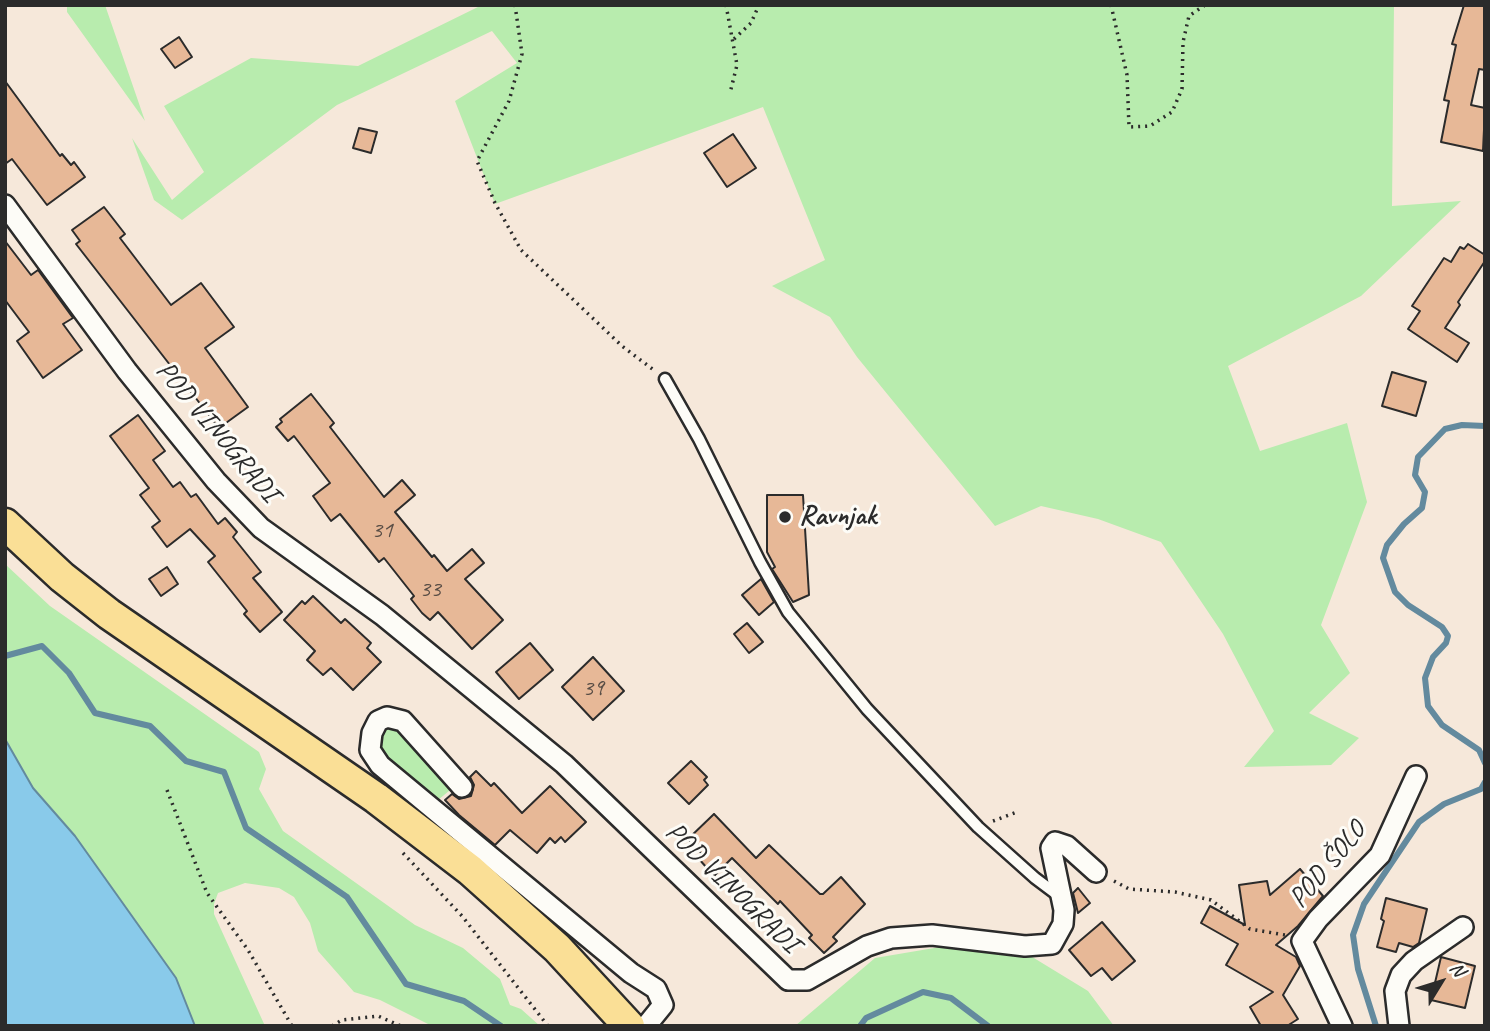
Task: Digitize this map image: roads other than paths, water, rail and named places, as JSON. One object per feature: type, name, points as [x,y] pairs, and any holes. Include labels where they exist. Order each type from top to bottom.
[{"type":"main road","points":[[5,524],[62,577],[109,614],[366,791],[470,870],[557,948],[629,1026]]},
{"type":"street","name":"POD VINOGRADI","points":[[5,205],[127,370],[216,481],[261,528],[382,615],[564,764],[788,980],[807,980],[867,946],[904,936],[932,935],[1025,946],[1052,944],[1063,924],[1064,910],[1059,896]]},
{"type":"street","points":[[462,787],[403,721],[387,717],[378,721],[372,733],[370,750],[380,765],[631,973],[656,989],[663,1005],[646,1026]]},
{"type":"street","name":"POD ŠOLO","points":[[1342,1026],[1302,942],[1318,919],[1380,855],[1416,776]]},
{"type":"street","points":[[1059,896],[1051,848],[1055,842],[1067,846],[1096,872]]},
{"type":"street","points":[[1399,1026],[1395,991],[1401,975],[1414,961],[1463,927]]},
{"type":"lane","points":[[665,379],[788,612],[867,709],[978,827],[1059,896]]},
{"type":"water","points":[[5,739],[33,788],[75,836],[176,978],[195,1026],[5,1026]]},
{"type":"waterway","points":[[1485,426],[1462,425],[1445,429],[1418,457],[1415,475],[1425,492],[1422,508],[1387,545],[1383,558],[1395,592],[1408,605],[1442,627],[1448,636],[1446,643],[1433,657],[1425,678],[1428,706],[1442,725],[1479,750],[1485,763]]},
{"type":"waterway","points":[[5,656],[42,646],[69,673],[95,713],[150,726],[186,761],[224,772],[246,828],[347,897],[406,984],[464,1001],[501,1026]]},
{"type":"waterway","points":[[1376,1026],[1358,969],[1353,935],[1364,904],[1419,822],[1444,804],[1481,789],[1485,782]]},
{"type":"waterway","points":[[860,1026],[866,1018],[923,992],[951,998],[988,1026]]},
{"type":"place","name":"Ravnjak","points":[[785,517]]}]
